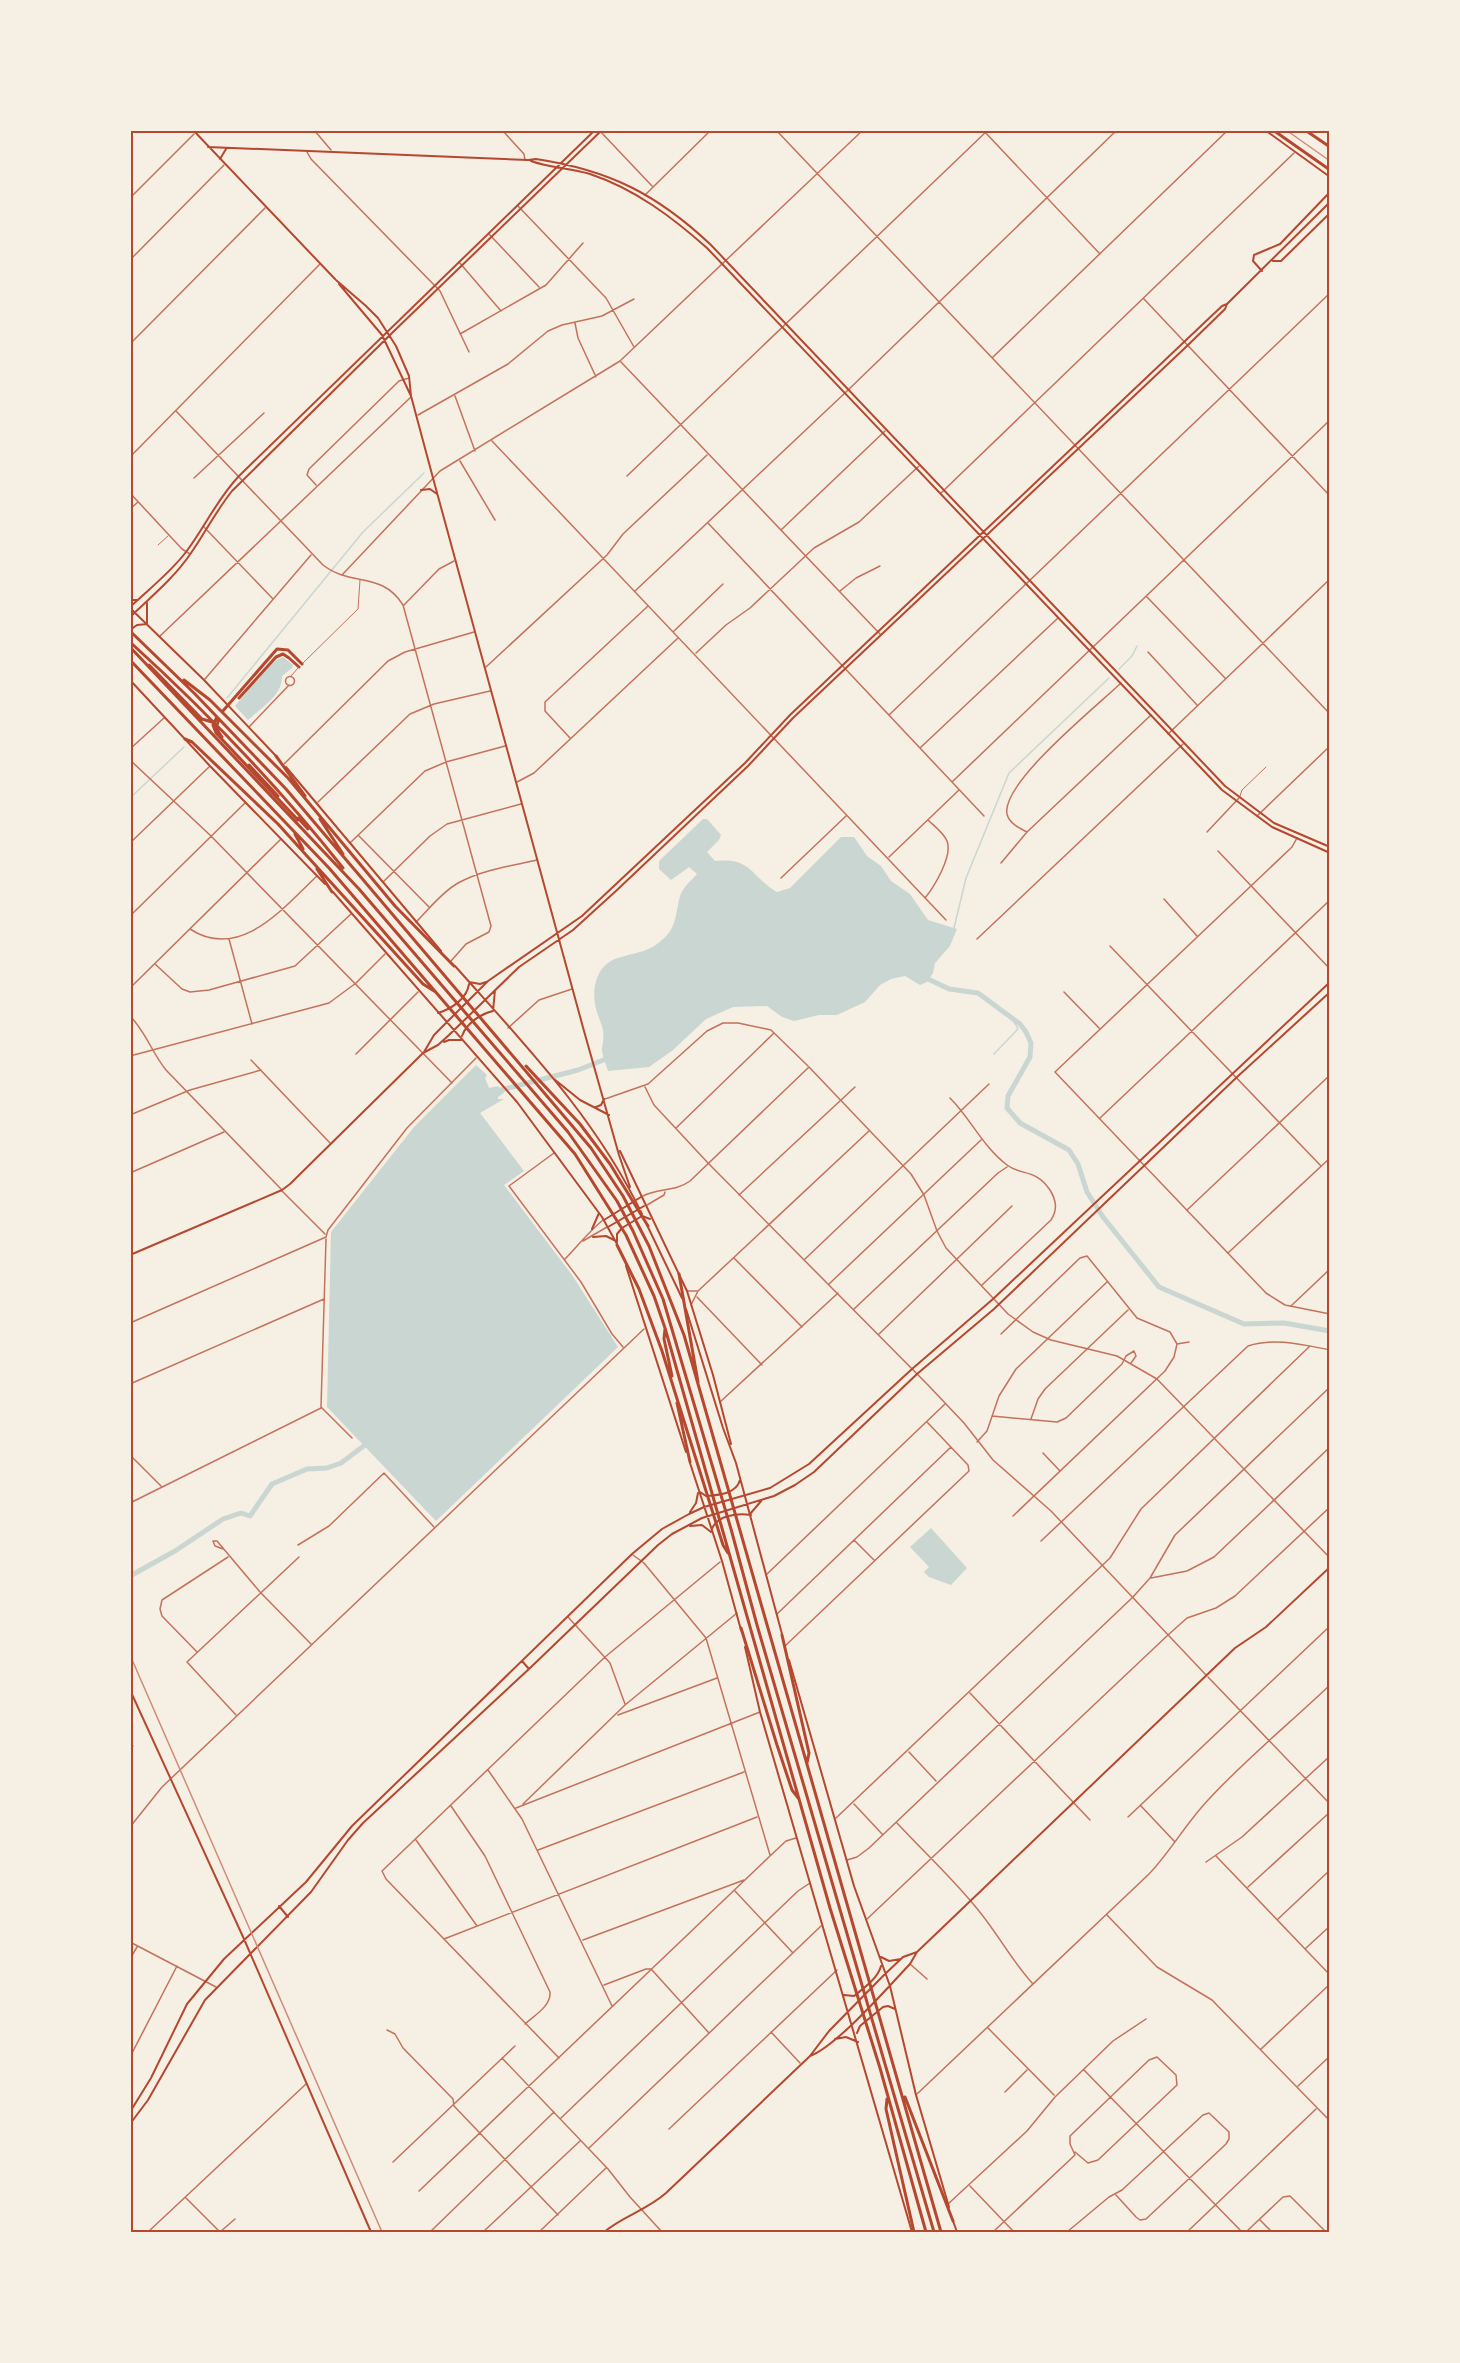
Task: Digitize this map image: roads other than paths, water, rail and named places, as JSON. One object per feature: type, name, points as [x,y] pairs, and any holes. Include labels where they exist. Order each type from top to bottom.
[{"type":"highway","points":[[1273,130],[1329,170]]},
{"type":"highway","points":[[1305,130],[1329,147]]},
{"type":"highway","points":[[130,630],[179,677],[286,789],[457,988],[591,1148],[640,1228],[674,1304],[867,1968],[941,2232]]},
{"type":"highway","points":[[131,645],[206,719],[211,720],[218,717]]},
{"type":"highway","points":[[131,645],[164,673],[233,742],[330,852],[358,889]]},
{"type":"highway","points":[[131,645],[333,861]]},
{"type":"highway","points":[[242,694],[277,649],[288,650],[302,664]]},
{"type":"highway","points":[[298,667],[287,656],[282,654],[276,657],[218,717],[213,728],[330,852]]},
{"type":"highway","points":[[130,660],[293,829],[445,1001],[575,1154],[626,1235],[654,1296],[711,1485],[721,1531]]},
{"type":"highway","points":[[179,677],[210,700],[288,778],[395,906],[454,966]]},
{"type":"highway","points":[[182,696],[205,721],[214,722]]},
{"type":"highway","points":[[218,717],[217,730],[451,994],[568,1132],[617,1201],[633,1231],[663,1299],[934,2232]]},
{"type":"highway","points":[[185,739],[200,749],[278,824],[423,984],[437,992]]},
{"type":"highway","points":[[276,756],[305,795],[350,866]]},
{"type":"highway","points":[[293,829],[300,844],[332,892]]},
{"type":"highway","points":[[514,1055],[580,1124],[610,1164],[648,1226]]},
{"type":"highway","points":[[617,1243],[639,1289],[662,1351],[705,1487],[731,1557],[926,2232]]},
{"type":"highway","points":[[679,1274],[702,1401]]},
{"type":"highway","points":[[665,1328],[664,1339],[690,1462]]},
{"type":"highway","points":[[741,1628],[792,1790],[800,1802]]},
{"type":"highway","points":[[782,1635],[808,1753],[807,1765]]},
{"type":"highway","points":[[894,2068],[953,2221]]},
{"type":"highway","points":[[887,2094],[886,2109],[913,2232]]},
{"type":"main road","points":[[594,130],[239,476],[218,501],[186,552],[168,573],[130,608],[204,680],[276,756],[484,1001],[569,1094],[620,1170],[679,1290],[735,1460]]},
{"type":"main road","points":[[1265,130],[1329,177]]},
{"type":"main road","points":[[130,617],[191,554],[219,507],[242,480],[600,131]]},
{"type":"main road","points":[[194,132],[336,280],[382,335],[411,396]]},
{"type":"main road","points":[[208,147],[536,159],[566,164],[610,177],[646,195],[686,222],[726,261],[1211,773],[1260,813],[1299,835],[1329,847]]},
{"type":"main road","points":[[220,159],[227,148]]},
{"type":"main road","points":[[526,160],[557,166],[608,181],[676,221],[783,328],[1208,776],[1236,803],[1256,817],[1329,853]]},
{"type":"main road","points":[[608,181],[610,177]]},
{"type":"main road","points":[[1262,271],[1253,261],[1254,255],[1280,244],[1329,192]]},
{"type":"main road","points":[[423,1053],[426,1044],[488,981],[582,916],[628,873],[734,773],[809,696],[1222,306],[1227,304],[1273,261],[1329,202]]},
{"type":"main road","points":[[1273,261],[1281,261],[1329,213]]},
{"type":"main road","points":[[336,280],[362,301],[387,331],[410,378],[416,417],[537,860],[561,938],[591,1055],[635,1201]]},
{"type":"main road","points":[[753,297],[757,294]]},
{"type":"main road","points":[[441,1043],[519,967],[584,921],[631,877],[737,776],[774,737],[1187,346],[1225,309],[1227,304]]},
{"type":"main road","points":[[814,361],[817,357]]},
{"type":"main road","points":[[358,358],[362,362]]},
{"type":"main road","points":[[341,375],[345,379]]},
{"type":"main road","points":[[1136,388],[1139,391]]},
{"type":"main road","points":[[318,398],[322,401]]},
{"type":"main road","points":[[294,422],[297,426]]},
{"type":"main road","points":[[268,447],[272,451]]},
{"type":"main road","points":[[901,453],[904,449]]},
{"type":"main road","points":[[1037,482],[1040,485]]},
{"type":"main road","points":[[421,490],[430,489],[437,494]]},
{"type":"main road","points":[[917,594],[921,598]]},
{"type":"main road","points":[[130,600],[138,600]]},
{"type":"main road","points":[[147,601],[147,624]]},
{"type":"main road","points":[[130,630],[137,625],[147,624]]},
{"type":"main road","points":[[130,680],[317,875],[455,1030],[517,1102],[604,1220],[617,1243],[631,1277],[722,1561],[741,1628],[760,1712],[913,2232]]},
{"type":"main road","points":[[809,696],[813,700]]},
{"type":"main road","points":[[734,773],[737,776]]},
{"type":"main road","points":[[1208,776],[1211,773]]},
{"type":"main road","points":[[1245,809],[1248,805]]},
{"type":"main road","points":[[696,809],[699,812]]},
{"type":"main road","points":[[661,841],[665,845]]},
{"type":"main road","points":[[628,873],[631,877]]},
{"type":"main road","points":[[515,962],[519,967]]},
{"type":"main road","points":[[469,982],[480,984],[488,981]]},
{"type":"main road","points":[[438,1012],[447,1010],[462,998],[468,990],[469,982]]},
{"type":"main road","points":[[130,2112],[151,2078],[179,2018],[205,1980],[244,1939],[306,1882],[351,1826],[632,1554],[666,1526],[689,1514],[704,1507],[763,1491],[790,1477],[833,1443],[912,1369],[993,1299],[1329,982]]},
{"type":"main road","points":[[493,1011],[496,988]]},
{"type":"main road","points":[[130,2124],[148,2100],[205,2000],[311,1892],[363,1823],[529,1669],[640,1561],[672,1534],[687,1526],[795,1485],[838,1450],[917,1374],[999,1304],[1329,992]]},
{"type":"main road","points":[[463,1040],[462,1033],[469,1026],[484,1013],[493,1011]]},
{"type":"main road","points":[[130,1256],[282,1190],[423,1053],[449,1040],[463,1040]]},
{"type":"main road","points":[[569,1094],[609,1115]]},
{"type":"main road","points":[[593,1107],[601,1105],[604,1100]]},
{"type":"main road","points":[[618,1148],[687,1291],[834,1818],[854,1886],[884,1975],[890,1986],[916,2095],[957,2232]]},
{"type":"main road","points":[[604,1220],[641,1197]]},
{"type":"main road","points":[[608,1227],[645,1206]]},
{"type":"main road","points":[[592,1229],[599,1213]]},
{"type":"main road","points":[[617,1243],[616,1234],[622,1228],[642,1216],[652,1220]]},
{"type":"main road","points":[[593,1237],[606,1236],[617,1243]]},
{"type":"main road","points":[[1038,1256],[1043,1261]]},
{"type":"main road","points":[[948,1340],[950,1348]]},
{"type":"main road","points":[[833,1443],[838,1450]]},
{"type":"main road","points":[[698,1490],[706,1496],[717,1495],[734,1490],[740,1484],[740,1479]]},
{"type":"main road","points":[[689,1514],[696,1503],[698,1490]]},
{"type":"main road","points":[[751,1515],[762,1499]]},
{"type":"main road","points":[[711,1530],[714,1523],[730,1516],[751,1515]]},
{"type":"main road","points":[[687,1526],[700,1524],[713,1534]]},
{"type":"main road","points":[[666,1526],[672,1534]]},
{"type":"main road","points":[[810,2055],[826,2047],[835,2039],[890,1986],[910,1964],[917,1952],[970,1901],[1235,1648],[1266,1627],[1329,1567]]},
{"type":"main road","points":[[522,1661],[529,1669]]},
{"type":"main road","points":[[130,1690],[250,1952],[371,2232]]},
{"type":"main road","points":[[279,1906],[288,1917]]},
{"type":"main road","points":[[879,1956],[889,1960],[901,1959],[917,1952]]},
{"type":"main road","points":[[604,2232],[622,2220],[643,2211],[666,2193],[801,2064],[829,2031],[901,1959]]},
{"type":"main road","points":[[844,1995],[854,1996],[863,1989],[879,1973],[881,1962]]},
{"type":"main road","points":[[856,2036],[860,2026],[883,2007],[888,2006],[895,2009]]},
{"type":"main road","points":[[835,2039],[846,2037],[858,2042]]},
{"type":"street","points":[[314,130],[330,147],[331,152]]},
{"type":"street","points":[[502,130],[524,154],[526,160]]},
{"type":"street","points":[[642,199],[711,130]]},
{"type":"street","points":[[776,130],[1329,714]]},
{"type":"street","points":[[341,576],[440,471],[596,378],[620,361],[863,130]]},
{"type":"street","points":[[635,591],[1117,130]]},
{"type":"street","points":[[992,358],[1228,130]]},
{"type":"street","points":[[506,135],[510,131]]},
{"type":"street","points":[[600,131],[652,187]]},
{"type":"street","points":[[627,476],[986,131],[1100,254]]},
{"type":"street","points":[[130,198],[194,132]]},
{"type":"street","points":[[307,151],[311,159],[438,288],[445,298],[469,352]]},
{"type":"street","points":[[939,494],[1294,152]]},
{"type":"street","points":[[130,260],[225,164]]},
{"type":"street","points":[[517,205],[606,298],[628,341],[634,348]]},
{"type":"street","points":[[130,344],[265,208]]},
{"type":"street","points":[[488,233],[540,288]]},
{"type":"street","points":[[460,334],[540,288],[555,276],[567,258],[583,243]]},
{"type":"street","points":[[458,262],[501,311]]},
{"type":"street","points":[[130,457],[320,264]]},
{"type":"street","points":[[889,715],[1329,293]]},
{"type":"street","points":[[416,417],[512,361],[548,331],[562,325],[594,319],[634,299]]},
{"type":"street","points":[[1144,299],[1329,496]]},
{"type":"street","points":[[574,323],[578,338],[596,378]]},
{"type":"street","points":[[620,361],[881,636]]},
{"type":"street","points":[[317,486],[306,472],[381,398],[403,379],[410,378]]},
{"type":"street","points":[[455,395],[475,451]]},
{"type":"street","points":[[160,636],[411,396]]},
{"type":"street","points":[[176,411],[327,568],[341,576],[385,585],[403,605],[490,922],[489,932],[466,944],[450,961]]},
{"type":"street","points":[[194,478],[264,413]]},
{"type":"street","points":[[952,782],[1329,420]]},
{"type":"street","points":[[781,530],[886,430]]},
{"type":"street","points":[[492,441],[946,920]]},
{"type":"street","points":[[485,668],[603,558],[623,534],[708,454]]},
{"type":"street","points":[[459,460],[495,520]]},
{"type":"street","points":[[695,654],[726,625],[750,608],[805,556],[826,540],[859,522],[920,466]]},
{"type":"street","points":[[130,492],[186,552],[191,554]]},
{"type":"street","points":[[130,509],[139,501]]},
{"type":"street","points":[[707,523],[984,816]]},
{"type":"street","points":[[202,526],[273,600]]},
{"type":"street","points":[[204,680],[312,555]]},
{"type":"street","points":[[403,605],[439,568],[456,560]]},
{"type":"street","points":[[839,592],[856,578],[880,566]]},
{"type":"street","points":[[1168,735],[1329,579]]},
{"type":"street","points":[[673,631],[723,584]]},
{"type":"street","points":[[1147,596],[1226,679]]},
{"type":"street","points":[[571,739],[548,715],[544,707],[547,699],[649,605]]},
{"type":"street","points":[[920,748],[1061,615]]},
{"type":"street","points":[[283,765],[385,664],[396,656],[415,648],[475,632]]},
{"type":"street","points":[[516,782],[534,772],[679,637]]},
{"type":"street","points":[[1148,652],[1198,706]]},
{"type":"street","points":[[249,727],[294,682],[291,676],[286,679],[289,685]]},
{"type":"street","points":[[1027,832],[1013,824],[1008,816],[1009,802],[1016,786],[1030,769],[1124,681]]},
{"type":"street","points":[[317,803],[410,714],[430,705],[491,691]]},
{"type":"street","points":[[1001,863],[1027,832],[1154,712]]},
{"type":"street","points":[[130,750],[164,717]]},
{"type":"street","points":[[977,939],[1184,743]]},
{"type":"street","points":[[351,843],[418,777],[432,767],[506,746]]},
{"type":"street","points":[[1256,817],[1329,746]]},
{"type":"street","points":[[130,760],[211,836],[452,1083]]},
{"type":"street","points":[[130,843],[210,766]]},
{"type":"street","points":[[887,859],[959,789]]},
{"type":"street","points":[[1207,832],[1239,798]]},
{"type":"street","points":[[130,916],[245,802]]},
{"type":"street","points":[[383,882],[435,832],[447,824],[522,803]]},
{"type":"street","points":[[781,878],[847,815]]},
{"type":"street","points":[[925,898],[937,880],[948,849],[946,838],[928,819]]},
{"type":"street","points":[[1299,835],[1292,847],[1055,1072],[1266,1293],[1276,1301],[1290,1307],[1329,1314]]},
{"type":"street","points":[[358,836],[430,908]]},
{"type":"street","points":[[130,988],[282,838]]},
{"type":"street","points":[[1218,851],[1329,969]]},
{"type":"street","points":[[416,922],[457,884],[477,875],[537,860]]},
{"type":"street","points":[[190,929],[206,937],[229,938],[260,929],[317,875]]},
{"type":"street","points":[[1164,899],[1197,936]]},
{"type":"street","points":[[1099,1119],[1329,900]]},
{"type":"street","points":[[155,964],[175,984],[190,992],[209,990],[295,966],[351,914]]},
{"type":"street","points":[[229,938],[252,1023]]},
{"type":"street","points":[[1110,946],[1321,1166]]},
{"type":"street","points":[[130,1056],[329,1003],[356,983],[386,953]]},
{"type":"street","points":[[508,1028],[538,1000],[573,988]]},
{"type":"street","points":[[356,1054],[419,991]]},
{"type":"street","points":[[1064,992],[1100,1028]]},
{"type":"street","points":[[130,1016],[144,1034],[161,1065],[326,1237]]},
{"type":"street","points":[[604,1100],[644,1087],[713,1026],[734,1023],[775,1032],[903,1166],[924,1194],[937,1231],[946,1248],[1015,1320],[1047,1339],[1125,1359],[1157,1379],[1329,1558]]},
{"type":"street","points":[[675,1128],[775,1032]]},
{"type":"street","points":[[352,1438],[321,1407],[328,1230],[407,1128],[477,1058]]},
{"type":"street","points":[[250,1060],[331,1144]]},
{"type":"street","points":[[641,1197],[685,1184],[809,1067]]},
{"type":"street","points":[[130,1115],[185,1091],[261,1070]]},
{"type":"street","points":[[1187,1210],[1329,1075]]},
{"type":"street","points":[[805,1259],[990,1084]]},
{"type":"street","points":[[644,1087],[654,1105],[767,1225],[805,1259],[946,1404],[977,1443],[1008,1476],[1034,1496],[1062,1523],[1329,1804]]},
{"type":"street","points":[[739,1195],[855,1087]]},
{"type":"street","points":[[950,1098],[962,1110],[982,1139],[1008,1166],[1029,1172],[1044,1183],[1054,1198],[1055,1212],[1051,1220],[981,1286]]},
{"type":"street","points":[[691,1305],[698,1291],[869,1130]]},
{"type":"street","points":[[130,1173],[225,1132]]},
{"type":"street","points":[[830,1284],[982,1139]]},
{"type":"street","points":[[554,1152],[509,1186],[580,1282],[612,1334],[624,1348]]},
{"type":"street","points":[[1228,1253],[1329,1158]]},
{"type":"street","points":[[854,1310],[1008,1166]]},
{"type":"street","points":[[645,1206],[664,1195],[665,1191]]},
{"type":"street","points":[[878,1334],[1012,1206]]},
{"type":"street","points":[[564,1260],[592,1229],[604,1220]]},
{"type":"street","points":[[582,1242],[608,1227]]},
{"type":"street","points":[[130,1323],[326,1237]]},
{"type":"street","points":[[734,1257],[802,1327]]},
{"type":"street","points":[[1001,1334],[1084,1257],[1089,1258],[1129,1309],[1143,1322],[1170,1332],[1177,1344],[1171,1362],[1157,1379],[1013,1516]]},
{"type":"street","points":[[1290,1307],[1329,1269]]},
{"type":"street","points":[[977,1443],[987,1431],[999,1396],[1010,1376],[1107,1281]]},
{"type":"street","points":[[687,1291],[698,1291]]},
{"type":"street","points":[[719,1402],[762,1365],[837,1293]]},
{"type":"street","points":[[696,1296],[762,1365]]},
{"type":"street","points":[[130,1384],[325,1299]]},
{"type":"street","points":[[1031,1420],[1035,1406],[1045,1389],[1129,1309]]},
{"type":"street","points":[[130,1827],[147,1803],[171,1778],[646,1327]]},
{"type":"street","points":[[1177,1344],[1189,1342]]},
{"type":"street","points":[[1041,1541],[1248,1346],[1281,1343],[1329,1350]]},
{"type":"street","points":[[834,1818],[853,1804],[1102,1566],[1115,1551],[1141,1509],[1310,1346]]},
{"type":"street","points":[[992,1416],[1052,1422],[1066,1418],[1129,1353],[1134,1351],[1136,1356],[1131,1363]]},
{"type":"street","points":[[847,1860],[863,1853],[883,1835],[1133,1597],[1150,1578],[1175,1535],[1329,1387]]},
{"type":"street","points":[[767,1574],[946,1404]]},
{"type":"street","points":[[130,1503],[321,1407]]},
{"type":"street","points":[[785,1646],[906,1533],[970,1469],[952,1446],[927,1422]]},
{"type":"street","points":[[776,1614],[952,1446]]},
{"type":"street","points":[[1150,1578],[1187,1571],[1206,1562],[1329,1447]]},
{"type":"street","points":[[1043,1453],[1060,1471]]},
{"type":"street","points":[[130,1455],[162,1487]]},
{"type":"street","points":[[298,1545],[329,1526],[384,1473],[435,1528]]},
{"type":"street","points":[[867,1919],[1187,1618],[1216,1608],[1235,1596],[1329,1507]]},
{"type":"street","points":[[854,1540],[874,1561]]},
{"type":"street","points":[[223,1549],[260,1592],[312,1645]]},
{"type":"street","points":[[632,1554],[644,1563],[706,1638],[770,1856]]},
{"type":"street","points":[[197,1652],[162,1616],[160,1609],[162,1600],[229,1557]]},
{"type":"street","points":[[237,1716],[187,1662],[299,1557]]},
{"type":"street","points":[[559,2058],[384,1877],[383,1873],[387,1866],[605,1657],[722,1561]]},
{"type":"street","points":[[523,1804],[626,1705],[737,1613]]},
{"type":"street","points":[[567,1616],[605,1657],[614,1671],[626,1705]]},
{"type":"street","points":[[1128,1817],[1329,1626]]},
{"type":"street","points":[[615,1716],[718,1677]]},
{"type":"street","points":[[916,2095],[1160,1862],[1176,1843],[1187,1824],[1210,1798],[1329,1686]]},
{"type":"street","points":[[970,1692],[1090,1820]]},
{"type":"street","points":[[515,1809],[760,1712]]},
{"type":"street","points":[[908,1751],[937,1782]]},
{"type":"street","points":[[1206,1862],[1248,1832],[1329,1756]]},
{"type":"street","points":[[488,1770],[515,1809],[538,1850],[613,2006]]},
{"type":"street","points":[[538,1850],[745,1771]]},
{"type":"street","points":[[853,1804],[883,1835]]},
{"type":"street","points":[[450,1805],[485,1856],[550,1995],[544,2007],[525,2024]]},
{"type":"street","points":[[1141,1805],[1176,1843]]},
{"type":"street","points":[[1247,1888],[1329,1812]]},
{"type":"street","points":[[444,1939],[758,1817]]},
{"type":"street","points":[[896,1823],[970,1901],[992,1928],[1014,1963],[1033,1984]]},
{"type":"street","points":[[419,2191],[786,1841],[796,1838]]},
{"type":"street","points":[[415,1839],[477,1926]]},
{"type":"street","points":[[1216,1856],[1329,1975]]},
{"type":"street","points":[[1278,1919],[1329,1870]]},
{"type":"street","points":[[582,1941],[745,1880]]},
{"type":"street","points":[[561,2118],[803,1886],[811,1882]]},
{"type":"street","points":[[734,1891],[793,1953]]},
{"type":"street","points":[[1106,1914],[1157,1967],[1208,1997],[1329,2121]]},
{"type":"street","points":[[589,2148],[822,1926]]},
{"type":"street","points":[[1305,1949],[1329,1926]]},
{"type":"street","points":[[130,1942],[216,1987]]},
{"type":"street","points":[[130,1959],[137,1946]]},
{"type":"street","points":[[910,1964],[927,1979]]},
{"type":"street","points":[[130,2057],[177,1966]]},
{"type":"street","points":[[603,1985],[651,1969]]},
{"type":"street","points":[[651,1969],[709,2033]]},
{"type":"street","points":[[669,2129],[837,1970]]},
{"type":"street","points":[[1261,2050],[1329,1984]]},
{"type":"street","points":[[948,2204],[1027,2131],[1055,2097],[1113,2041],[1146,2019]]},
{"type":"street","points":[[988,2027],[1055,2097]]},
{"type":"street","points":[[387,2030],[395,2034],[403,2048],[453,2099],[454,2106],[558,2215]]},
{"type":"street","points":[[771,2032],[801,2064]]},
{"type":"street","points":[[393,2162],[515,2046]]},
{"type":"street","points":[[1297,2087],[1329,2056]]},
{"type":"street","points":[[1157,2057],[1176,2075],[1177,2085],[1095,2163],[1085,2162],[1070,2144],[1070,2136],[1110,2097],[1152,2058],[1157,2057]]},
{"type":"street","points":[[502,2058],[589,2148],[662,2232]]},
{"type":"street","points":[[1005,2091],[1028,2069]]},
{"type":"street","points":[[1084,2069],[1242,2232]]},
{"type":"street","points":[[148,2232],[307,2084]]},
{"type":"street","points":[[1187,2232],[1317,2108]]},
{"type":"street","points":[[430,2232],[554,2111]]},
{"type":"street","points":[[1067,2232],[1109,2198],[1116,2195],[1203,2115],[1209,2113],[1229,2132],[1228,2142],[1144,2220],[1136,2217],[1116,2195]]},
{"type":"street","points":[[130,2116],[135,2118]]},
{"type":"street","points":[[483,2232],[581,2140]]},
{"type":"street","points":[[993,2232],[1073,2158],[1075,2152]]},
{"type":"street","points":[[539,2232],[607,2168]]},
{"type":"street","points":[[969,2186],[1014,2232]]},
{"type":"street","points":[[1246,2232],[1283,2198],[1290,2196],[1326,2232]]},
{"type":"street","points":[[186,2197],[220,2232],[235,2218]]},
{"type":"street","points":[[1259,2220],[1272,2232]]},
{"type":"lane","points":[[158,545],[169,534]]},
{"type":"lane","points":[[291,676],[358,609],[360,580]]},
{"type":"lane","points":[[1239,798],[1242,790],[1266,766]]},
{"type":"waterway","points":[[227,698],[363,532],[424,473]]},
{"type":"waterway","points":[[1119,669],[1132,656],[1137,646]]},
{"type":"waterway","points":[[954,928],[966,878],[1009,773],[1109,678]]},
{"type":"waterway","points":[[130,798],[184,747]]},
{"type":"waterway","points":[[924,977],[949,989],[978,993],[1020,1024],[1031,1043],[1030,1057],[1008,1096],[1007,1108],[1020,1123],[1069,1150],[1078,1164],[1087,1192],[1103,1217],[1159,1287],[1244,1324],[1284,1323],[1330,1331]]},
{"type":"waterway","points":[[994,1054],[1018,1029],[1013,1020]]},
{"type":"waterway","points":[[497,1091],[578,1070],[611,1057]]},
{"type":"waterway","points":[[130,1576],[175,1551],[223,1519],[241,1513],[250,1516],[272,1484],[307,1469],[327,1468],[341,1463],[369,1442]]},
{"type":"railway","points":[[1286,130],[1330,161]]},
{"type":"railway","points":[[130,1655],[382,2232]]}]
